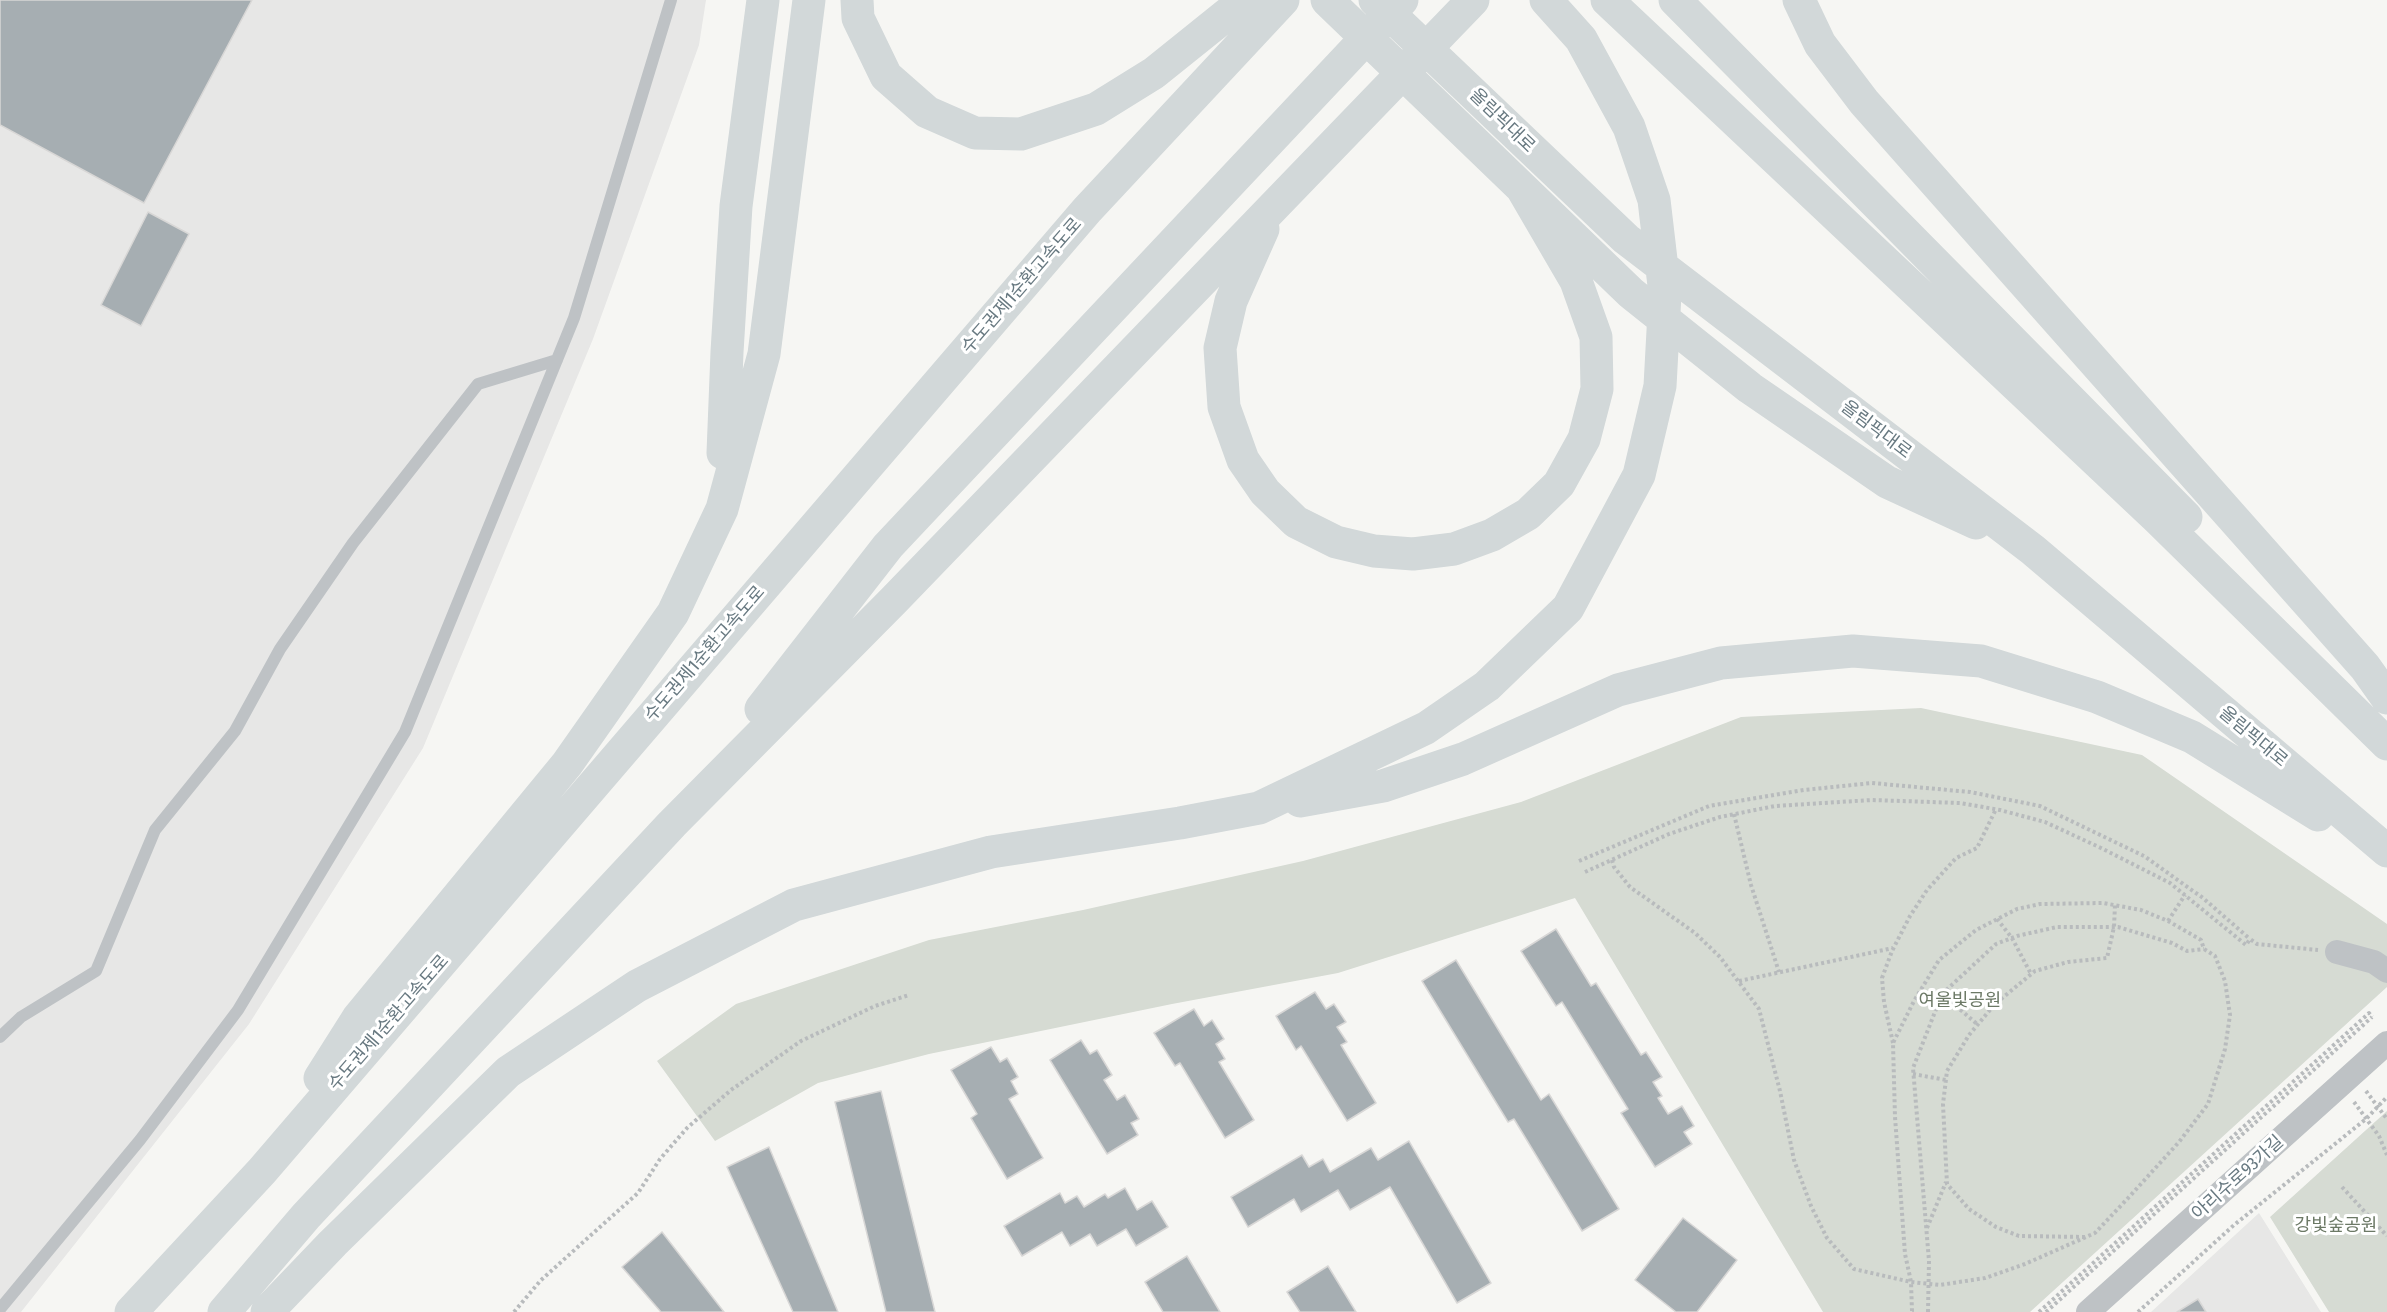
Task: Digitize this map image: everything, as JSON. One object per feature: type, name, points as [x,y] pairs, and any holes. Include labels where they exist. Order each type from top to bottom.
[{"type":"highway","points":[[722,509],[727,352],[736,206],[763,0]]},
{"type":"highway","points":[[262,1171],[358,1018],[567,764],[673,613],[722,509],[764,354],[809,0]]},
{"type":"highway","points":[[857,0],[858,18],[886,76],[927,112],[975,133],[1021,134],[1095,109],[1268,3]]},
{"type":"highway","name":"올림픽대로","points":[[1375,0],[1626,239],[2033,550],[2387,851]]},
{"type":"highway","points":[[672,824],[888,546],[1402,0]]},
{"type":"highway","points":[[224,1312],[306,1216],[672,824],[894,600],[1473,0]]},
{"type":"highway","points":[[1259,808],[1426,728],[1487,686],[1568,608],[1640,475],[1660,386],[1665,294],[1654,200],[1629,127],[1581,39],[1546,0]]},
{"type":"highway","points":[[1607,0],[2157,518],[2387,744]]},
{"type":"highway","points":[[1675,0],[2251,583],[2359,715]]},
{"type":"highway","points":[[1799,0],[1820,44],[1864,102],[2365,667],[2387,698]]},
{"type":"highway","name":"수도권제1순환고속도로","points":[[131,1312],[262,1171],[1087,210],[1268,3]]},
{"type":"highway","points":[[1328,3],[1631,293],[1750,388],[1887,482],[2033,550]]},
{"type":"highway","points":[[1271,209],[1231,301],[1220,348],[1224,407],[1243,460],[1265,492],[1296,522],[1336,542],[1374,551],[1413,554],[1454,549],[1492,535],[1528,514],[1559,484],[1584,439],[1598,389],[1596,337],[1576,281],[1523,190]]},
{"type":"highway","points":[[267,1312],[333,1243],[508,1072],[637,986],[794,905],[991,852],[1180,823],[1383,786],[1463,759],[1618,690],[1721,663],[1853,651],[1981,661],[2097,697],[2192,737],[2387,859]]},
{"type":"street","points":[[2337,952],[2374,962],[2387,971]]},
{"type":"street","name":"아리수로93가길","points":[[2088,1312],[2387,1043]]},
{"type":"lane","points":[[0,1309],[140,1140],[238,1010],[405,732],[574,318],[671,0]]},
{"type":"lane","points":[[0,1037],[21,1017],[96,971],[155,830],[235,731],[280,649],[353,543],[478,384],[557,360]]},
{"type":"path","points":[[1579,861],[1699,811],[1719,805],[1804,790],[1872,783],[1970,792],[2040,807],[2144,856],[2203,898],[2257,944],[2337,952]]},
{"type":"path","points":[[1585,872],[1669,834],[1734,814],[1775,806],[1872,800],[1960,803],[1996,809],[2045,822],[2101,848],[2170,883],[2246,945],[2250,939]]},
{"type":"path","points":[[1911,1312],[1911,1282],[1905,1254],[1895,1117],[1893,1043],[1884,1002],[1882,978],[1910,916],[1928,890],[1956,858],[1977,848],[1996,809]]},
{"type":"path","points":[[1734,814],[1751,885],[1779,972]]},
{"type":"path","points":[[1611,860],[1630,887],[1695,933],[1720,957],[1759,1009],[1780,1091],[1794,1160],[1811,1206],[1827,1238],[1854,1269],[1911,1282],[1929,1282],[1940,1285],[1985,1278],[2025,1264],[2095,1233],[2179,1142],[2208,1104],[2225,1049],[2230,1015],[2225,981],[2215,956],[2204,949],[2201,940],[2168,921],[2141,910],[2103,903],[2040,904],[2017,909],[1976,930],[1939,960],[1914,1001],[1893,1043]]},
{"type":"path","points":[[2168,921],[2185,895]]},
{"type":"path","points":[[2087,1237],[2019,1236],[2004,1230],[1969,1209],[1947,1184],[1943,1104],[1947,1071],[1977,1024],[1995,1004],[2031,974],[2068,962],[2107,958],[2114,927],[2115,905]]},
{"type":"path","points":[[1997,919],[2012,938],[2031,974]]},
{"type":"path","points":[[1928,1312],[1927,1229],[1913,1068],[1942,994],[1996,945],[2012,938],[2057,927],[2114,927],[2172,943],[2187,951],[2204,949]]},
{"type":"path","points":[[1739,981],[1894,948]]},
{"type":"path","points":[[1942,994],[1977,1024]]},
{"type":"path","points":[[514,1312],[541,1280],[638,1193],[660,1159],[687,1128],[731,1090],[801,1041],[875,1006],[909,995]]},
{"type":"path","points":[[2039,1312],[2369,1013],[2372,1017],[2046,1312]]},
{"type":"path","points":[[1913,1074],[1946,1080]]},
{"type":"path","points":[[2366,1091],[2387,1119]]},
{"type":"path","points":[[2138,1312],[2234,1225],[2366,1119],[2387,1097]]},
{"type":"path","points":[[2354,1102],[2379,1136],[2387,1155]]},
{"type":"path","points":[[1927,1229],[1947,1178]]},
{"type":"path","points":[[2342,1187],[2387,1236]]},
{"type":"shaded area","points":[[0,0],[706,0],[699,45],[593,339],[423,748],[249,1024],[21,1312],[0,1312]]},
{"type":"shaded area","points":[[2259,1213],[2321,1312],[2151,1312]]},
{"type":"green space","name":"여울빛공원","points":[[1921,708],[2142,755],[2387,924],[2387,987],[2030,1312],[1823,1312],[1575,898],[1338,973],[1172,1004],[929,1054],[818,1083],[715,1141],[657,1061],[736,1004],[929,940],[1083,910],[1303,861],[1521,802],[1741,717]]},
{"type":"green space","name":"강빛숲공원","points":[[2387,1111],[2387,1312],[2329,1312],[2270,1217]]},
{"type":"building","points":[[0,0],[252,0],[144,203],[0,125]]},
{"type":"building","points":[[148,212],[189,234],[141,326],[101,305]]},
{"type":"building","points":[[1556,929],[1591,986],[1596,983],[1641,1055],[1646,1052],[1662,1077],[1653,1082],[1662,1096],[1658,1098],[1668,1114],[1682,1106],[1694,1126],[1684,1132],[1692,1144],[1655,1167],[1621,1113],[1628,1109],[1562,1002],[1556,1006],[1521,951]]},
{"type":"building","points":[[1456,960],[1541,1100],[1549,1094],[1619,1209],[1582,1231],[1514,1119],[1508,1122],[1422,981]]},
{"type":"building","points":[[1315,992],[1326,1009],[1334,1004],[1346,1022],[1337,1027],[1347,1042],[1341,1045],[1376,1103],[1347,1121],[1301,1046],[1296,1050],[1276,1016]]},
{"type":"building","points":[[1194,1009],[1204,1026],[1212,1020],[1224,1039],[1216,1044],[1225,1059],[1219,1062],[1254,1120],[1225,1138],[1180,1063],[1175,1066],[1154,1033]]},
{"type":"building","points":[[1081,1040],[1090,1054],[1097,1050],[1112,1075],[1104,1080],[1117,1100],[1125,1095],[1139,1119],[1131,1123],[1138,1135],[1107,1154],[1050,1060]]},
{"type":"building","points":[[991,1047],[1000,1062],[1007,1058],[1018,1077],[1011,1081],[1018,1094],[1009,1099],[1043,1158],[1007,1179],[971,1118],[977,1114],[951,1070]]},
{"type":"building","points":[[881,1091],[935,1312],[886,1312],[835,1102]]},
{"type":"building","points":[[1409,1141],[1491,1283],[1457,1303],[1390,1187],[1350,1210],[1338,1190],[1301,1212],[1294,1199],[1248,1227],[1231,1197],[1302,1155],[1309,1167],[1323,1159],[1330,1172],[1371,1148],[1378,1160]]},
{"type":"building","points":[[769,1147],[838,1312],[793,1312],[727,1167]]},
{"type":"building","points":[[1125,1188],[1137,1210],[1152,1201],[1168,1227],[1136,1246],[1126,1229],[1097,1246],[1090,1234],[1070,1246],[1062,1232],[1022,1256],[1004,1226],[1060,1193],[1065,1203],[1077,1196],[1084,1207],[1105,1194],[1108,1198]]},
{"type":"building","points":[[1683,1218],[1737,1260],[1697,1312],[1676,1312],[1635,1280]]},
{"type":"building","points":[[662,1232],[724,1312],[661,1312],[622,1267]]},
{"type":"building","points":[[1187,1256],[1220,1312],[1163,1312],[1145,1282]]},
{"type":"building","points":[[1328,1266],[1356,1312],[1300,1312],[1287,1292]]},
{"type":"building","points":[[2198,1299],[2206,1312],[2177,1312]]}]
